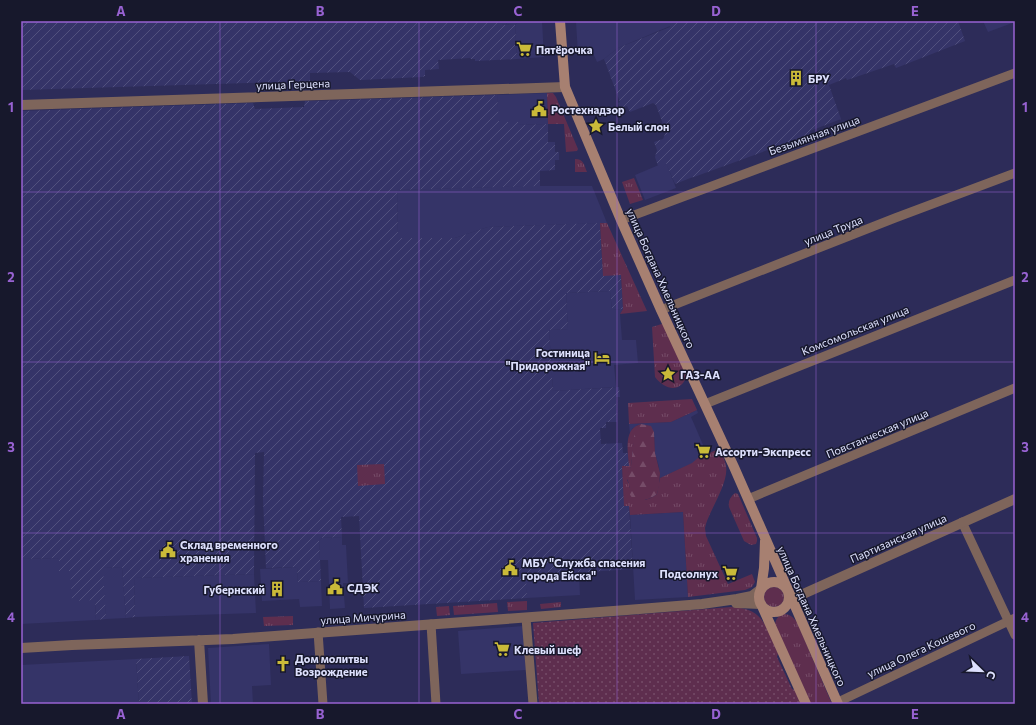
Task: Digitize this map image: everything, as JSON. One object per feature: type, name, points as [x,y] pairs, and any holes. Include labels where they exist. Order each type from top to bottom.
[{"type":"main road","name":"улица Богдана Хмельницкого","points":[[560,21],[565,87],[621,220],[748,499],[838,703]]},
{"type":"main road","name":"улица Богдана Хмельницкого","points":[[761,589],[764,568],[765,538]]},
{"type":"main road","points":[[761,604],[768,611],[773,612],[781,610],[787,605],[790,595],[783,584],[774,582],[766,584],[761,589],[759,597],[761,604],[806,704]]},
{"type":"street","name":"Безымянная улица","points":[[621,220],[1015,73]]},
{"type":"street","name":"улица Герцена","points":[[21,105],[565,87]]},
{"type":"street","name":"улица Труда","points":[[661,310],[895,218],[1015,173]]},
{"type":"street","name":"Комсомольская улица","points":[[705,404],[1015,280]]},
{"type":"street","name":"Повстанческая улица","points":[[748,499],[1015,388]]},
{"type":"street","name":"Партизанская улица","points":[[790,595],[1015,499]]},
{"type":"street","points":[[962,522],[1012,619],[1015,635]]},
{"type":"street","name":"улица Мичурина","points":[[21,648],[199,640],[526,618],[706,603],[747,597],[761,589]]},
{"type":"street","name":"улица Мичурина","points":[[706,603],[761,604]]},
{"type":"street","points":[[526,618],[533,704]]},
{"type":"street","name":"улица Олега Кошевого","points":[[838,703],[1012,619]]},
{"type":"street","points":[[431,624],[436,704]]},
{"type":"street","points":[[318,632],[323,704]]},
{"type":"street","points":[[199,640],[203,704]]},
{"type":"shaded area","points":[[21,21],[501,21],[502,25],[515,24],[517,59],[475,61],[475,59],[470,58],[438,60],[439,69],[425,70],[425,76],[422,77],[360,80],[350,72],[310,73],[310,81],[21,90]]},
{"type":"shaded area","points":[[501,21],[542,21],[544,57],[517,59],[515,24],[501,25]]},
{"type":"shaded area","points":[[679,21],[618,48],[604,59],[597,62],[592,51],[578,54],[576,22]]},
{"type":"shaded area","points":[[679,21],[958,21],[965,41],[896,68],[894,64],[847,80],[846,78],[829,85],[841,119],[810,131],[811,134],[806,136],[675,184],[666,163],[658,166],[655,157],[657,150],[654,142],[663,139],[666,132],[656,105],[653,103],[630,112],[627,106],[620,108],[618,103],[620,102],[604,59],[618,48],[670,27],[669,25]]},
{"type":"shaded area","points":[[983,21],[1015,21],[1015,22],[988,32]]},
{"type":"shaded area","points":[[547,93],[548,124],[518,125],[518,122],[498,122],[497,95]]},
{"type":"shaded area","points":[[497,95],[499,122],[518,122],[518,125],[548,124],[548,142],[555,142],[555,152],[559,152],[559,160],[555,160],[555,170],[540,171],[540,186],[397,190],[398,238],[455,238],[488,227],[600,223],[603,275],[621,274],[623,309],[612,310],[610,291],[566,293],[568,329],[549,330],[553,391],[619,387],[620,397],[616,397],[617,422],[606,422],[606,428],[600,428],[601,444],[622,443],[623,453],[628,453],[629,466],[622,466],[625,506],[629,506],[633,569],[526,576],[527,598],[364,608],[359,516],[341,517],[342,537],[319,538],[321,581],[298,582],[297,567],[266,568],[263,499],[264,452],[255,453],[254,574],[134,578],[135,617],[126,618],[122,567],[103,568],[106,619],[96,620],[95,600],[72,601],[70,571],[59,571],[59,558],[22,559],[21,111],[253,103],[255,109],[304,107],[305,101]]},
{"type":"shaded area","points":[[666,162],[676,188],[645,200],[635,175]]},
{"type":"shaded area","points":[[523,186],[592,186],[607,223],[488,227],[455,238],[398,238],[397,190]]},
{"type":"shaded area","points":[[610,291],[612,310],[623,309],[620,314],[622,340],[636,340],[638,363],[614,365],[616,387],[553,391],[549,330],[568,329],[566,293]]},
{"type":"shaded area","points":[[697,410],[698,413],[691,417],[707,454],[699,457],[693,463],[660,478],[655,453],[654,432],[646,425],[638,425],[632,429],[630,434],[629,424],[671,422]]},
{"type":"shaded area","points":[[683,512],[688,597],[635,600],[630,515]]},
{"type":"shaded area","points":[[342,537],[342,545],[346,545],[348,583],[343,583],[345,608],[330,609],[328,560],[320,560],[319,538]]},
{"type":"shaded area","points":[[21,540],[22,559],[59,558],[95,600],[96,620],[21,624]]},
{"type":"shaded area","points":[[122,567],[126,618],[106,619],[102,568]]},
{"type":"shaded area","points":[[297,567],[298,582],[321,581],[322,606],[300,607],[299,599],[262,601],[260,569]]},
{"type":"shaded area","points":[[579,572],[580,595],[527,598],[525,576]]},
{"type":"shaded area","points":[[254,574],[256,613],[135,617],[134,578]]},
{"type":"shaded area","points":[[523,626],[526,670],[461,674],[458,631]]},
{"type":"shaded area","points":[[269,644],[271,685],[252,686],[253,704],[211,704],[208,648]]},
{"type":"shaded area","points":[[189,656],[192,704],[139,704],[136,659]]},
{"type":"shaded area","points":[[136,659],[139,704],[21,704],[21,665]]},
{"type":"green space","points":[[547,93],[553,93],[556,97],[578,149],[577,151],[566,152],[564,124],[548,124]]},
{"type":"green space","points":[[575,159],[582,161],[587,172],[575,172]]},
{"type":"green space","points":[[634,178],[643,200],[630,204],[622,182]]},
{"type":"green space","points":[[600,223],[607,223],[647,311],[620,314],[623,309],[621,275],[603,276]]},
{"type":"green space","points":[[665,323],[687,375],[681,385],[672,388],[663,385],[655,377],[652,327]]},
{"type":"green space","points":[[692,399],[697,410],[671,422],[629,424],[628,403]]},
{"type":"green space","points":[[641,424],[651,426],[654,432],[655,453],[660,473],[657,494],[651,498],[638,502],[632,498],[626,475],[631,466],[635,428]]},
{"type":"green space","points":[[636,426],[631,466],[628,472],[627,480],[629,489],[645,500],[657,494],[660,478],[692,463],[699,457],[719,449],[726,466],[725,480],[708,518],[705,528],[706,536],[728,584],[752,574],[755,582],[752,587],[745,590],[688,597],[683,512],[630,515],[629,506],[624,506],[622,466],[629,466],[628,439],[632,429]]},
{"type":"green space","points":[[384,464],[385,484],[358,486],[357,465]]},
{"type":"green space","points":[[735,493],[738,494],[757,538],[756,544],[751,545],[744,541],[729,507],[730,499]]},
{"type":"green space","points":[[774,587],[781,590],[784,597],[781,604],[774,607],[767,604],[764,597],[767,590]]},
{"type":"green space","points":[[527,601],[527,610],[508,611],[507,602]]},
{"type":"green space","points":[[561,602],[561,607],[541,609],[540,604]]},
{"type":"green space","points":[[497,603],[498,612],[454,615],[453,606]]},
{"type":"green space","points":[[449,606],[450,615],[437,616],[436,607]]},
{"type":"green space","points":[[731,607],[751,611],[757,615],[767,627],[778,653],[777,657],[792,689],[795,690],[802,704],[539,704],[533,623]]},
{"type":"green space","points":[[783,614],[791,616],[797,622],[832,704],[811,704],[775,626],[777,618]]},
{"type":"green space","points":[[293,616],[293,625],[264,626],[263,617]]},
{"type":"place","name":"Пятёрочка","points":[[524,49]]},
{"type":"place","name":"БРУ","points":[[796,78]]},
{"type":"place","name":"Ростехнадзор","points":[[539,109]]},
{"type":"place","name":"Белый слон","points":[[596,126]]},
{"type":"place","name":"Гостиница \"Придорожная\"","points":[[602,358]]},
{"type":"place","name":"ГАЗ-АА","points":[[668,374]]},
{"type":"place","name":"Ассорти-Экспресс","points":[[703,451]]},
{"type":"place","name":"Склад временного хранения","points":[[168,550]]},
{"type":"place","name":"МБУ \"Служба спасения города Ейска\"","points":[[510,568]]},
{"type":"place","name":"Подсолнух","points":[[730,573]]},
{"type":"place","name":"СДЭК","points":[[335,587]]},
{"type":"place","name":"Губернский","points":[[277,589]]},
{"type":"place","name":"Клевый шеф","points":[[502,649]]},
{"type":"place","name":"Дом молитвы Возрождение","points":[[283,664]]}]
